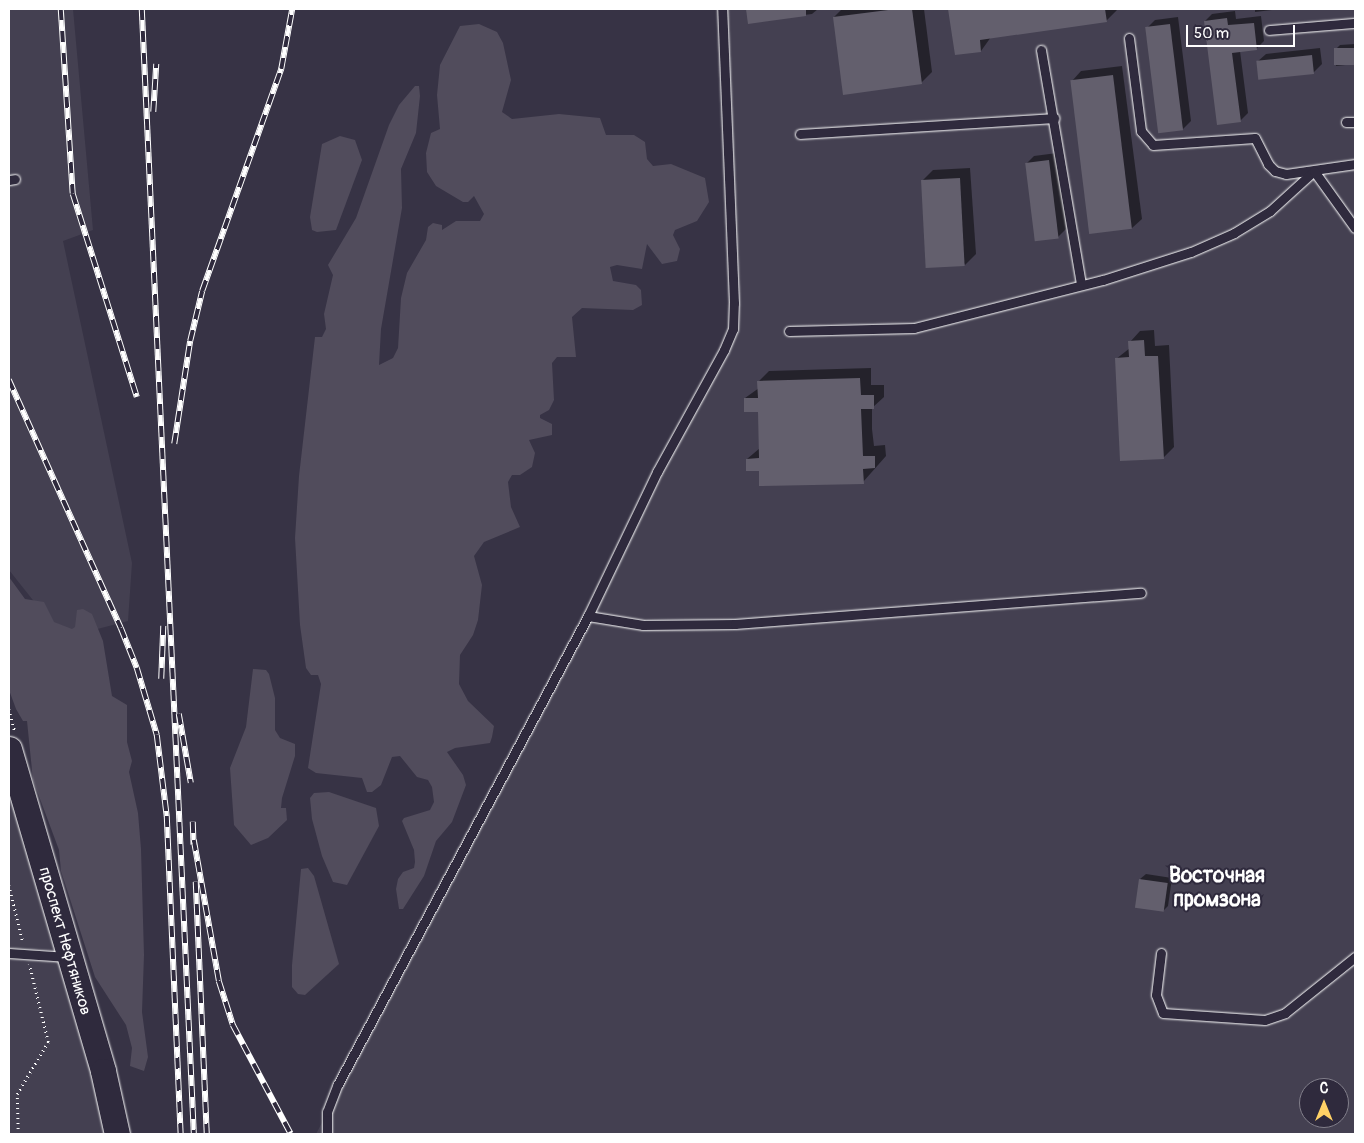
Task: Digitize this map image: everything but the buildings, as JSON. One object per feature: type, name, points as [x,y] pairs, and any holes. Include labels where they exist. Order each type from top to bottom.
[{"type":"main road","name":"проспект Нефтяников","points":[[9,749],[69,956],[117,1134]]},
{"type":"lane","points":[[327,1134],[327,1112],[338,1084],[588,616],[657,472],[711,374],[732,329],[734,303],[722,9]]},
{"type":"lane","points":[[1269,30],[1355,24]]},
{"type":"lane","points":[[1129,38],[1141,131],[1153,145],[1255,138],[1275,171],[1286,174],[1355,164]]},
{"type":"lane","points":[[1042,50],[1082,285]]},
{"type":"lane","points":[[800,134],[1054,118]]},
{"type":"lane","points":[[1314,171],[1355,228]]},
{"type":"lane","points":[[789,331],[914,328],[1082,285],[1191,252],[1234,233],[1270,211],[1314,171]]},
{"type":"lane","points":[[588,616],[643,624],[736,624],[1141,593]]},
{"type":"lane","points":[[9,953],[51,958],[69,956]]},
{"type":"lane","points":[[1161,953],[1156,995],[1163,1013],[1265,1020],[1286,1013],[1355,957]]},
{"type":"path","points":[[18,1134],[18,1094],[48,1042]]},
{"type":"shaded area","points":[[9,9],[73,9],[93,230],[63,241],[132,563],[128,621],[63,638],[9,570]]},
{"type":"shaded area","name":"Восточная промзона","points":[[722,9],[1355,9],[1355,1134],[316,1134],[588,616],[732,329]]},
{"type":"shaded area","points":[[479,24],[497,32],[503,43],[511,80],[502,112],[512,119],[559,114],[600,118],[606,135],[634,135],[645,142],[647,159],[653,166],[671,164],[705,178],[709,202],[697,221],[675,230],[673,235],[680,249],[677,261],[662,264],[647,244],[642,269],[617,265],[610,267],[613,281],[636,285],[641,290],[642,305],[633,310],[582,308],[572,317],[576,357],[557,357],[552,363],[554,400],[549,410],[540,415],[540,418],[552,424],[552,435],[529,440],[535,453],[532,467],[520,475],[512,475],[508,482],[511,507],[520,527],[484,542],[474,556],[482,585],[478,620],[473,635],[460,655],[459,684],[468,701],[494,726],[492,737],[490,743],[455,748],[447,752],[463,775],[466,785],[452,822],[436,841],[424,876],[403,909],[399,909],[396,889],[398,879],[403,872],[414,868],[415,862],[414,850],[402,821],[404,818],[430,810],[434,802],[432,787],[428,780],[417,777],[400,756],[392,757],[381,785],[372,792],[367,792],[362,778],[316,773],[308,768],[321,684],[318,675],[311,675],[306,668],[300,625],[295,538],[299,476],[315,337],[322,337],[326,329],[324,314],[333,275],[328,265],[356,218],[389,125],[399,105],[415,86],[419,86],[420,96],[416,133],[401,169],[402,208],[381,329],[379,365],[393,358],[398,348],[401,298],[407,273],[426,240],[428,227],[433,223],[442,225],[442,230],[456,221],[480,221],[484,214],[474,196],[468,202],[463,202],[436,186],[427,172],[426,153],[431,133],[440,129],[437,95],[440,65],[460,26]]},
{"type":"shaded area","points":[[340,136],[355,140],[362,160],[336,230],[317,232],[312,230],[310,217],[322,144]]},
{"type":"shaded area","points":[[9,577],[25,599],[44,602],[54,622],[72,629],[75,627],[77,610],[83,609],[92,614],[103,641],[112,696],[127,705],[127,742],[132,761],[129,772],[138,813],[141,849],[144,955],[142,1012],[148,1057],[144,1071],[130,1066],[132,1048],[126,1025],[95,977],[61,871],[59,850],[33,780],[27,721],[23,721],[16,709],[9,690]]},
{"type":"shaded area","points":[[253,669],[266,670],[269,674],[275,698],[275,730],[280,738],[295,744],[295,756],[282,798],[281,808],[286,808],[287,820],[268,838],[251,845],[234,825],[230,768],[246,727]]},
{"type":"shaded area","points":[[9,749],[117,1134],[9,1134]]},
{"type":"shaded area","points":[[329,792],[376,808],[379,826],[347,885],[333,882],[322,856],[312,819],[310,798],[314,793]]},
{"type":"shaded area","points":[[308,868],[314,876],[339,964],[305,995],[298,994],[292,987],[292,965],[301,869]]},
{"type":"railway","points":[[61,9],[73,194],[137,397]]},
{"type":"railway","points":[[142,9],[194,1134]]},
{"type":"railway","points":[[174,444],[190,341],[202,291],[281,69],[292,9]]},
{"type":"railway","points":[[153,112],[156,64]]},
{"type":"railway","points":[[9,380],[121,628],[137,668],[157,735],[167,816],[181,1134]]},
{"type":"railway","points":[[161,679],[163,626]]},
{"type":"railway","points":[[179,714],[191,783]]},
{"type":"railway","points":[[193,822],[194,845]]},
{"type":"railway","points":[[194,840],[219,981],[233,1025],[291,1134]]},
{"type":"railway","points":[[196,882],[207,1134]]},
{"type":"district","name":"Восточная промзона","points":[[1217,888]]}]
